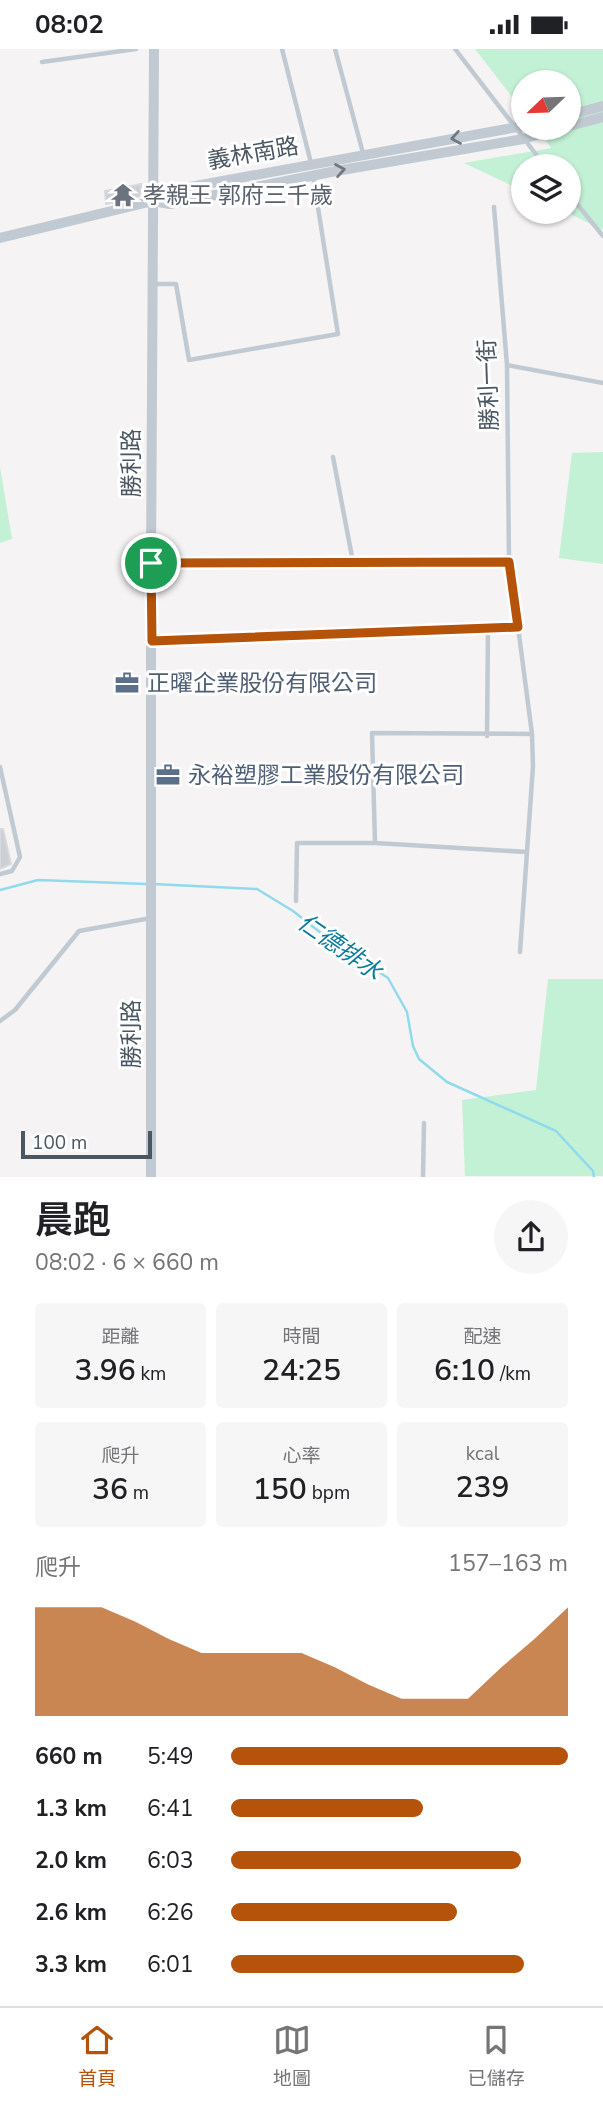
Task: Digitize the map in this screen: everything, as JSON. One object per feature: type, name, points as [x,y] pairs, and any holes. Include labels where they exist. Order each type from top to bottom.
[{"type":"street","name":"勝利路","points":[[152,1177],[154,49]]},
{"type":"street","points":[[581,112],[603,106]]},
{"type":"street","points":[[581,123],[601,119]]},
{"type":"street","name":"義林南路","points":[[312,170],[363,155],[511,128]]},
{"type":"street","name":"義林南路","points":[[0,238],[153,201],[168,191],[516,140]]},
{"type":"lane","points":[[42,62],[136,49]]},
{"type":"lane","points":[[152,284],[176,284],[189,360],[338,334],[312,170],[282,49]]},
{"type":"lane","points":[[335,49],[363,155]]},
{"type":"lane","points":[[455,49],[511,117]]},
{"type":"lane","points":[[524,140],[535,154]]},
{"type":"lane","name":"勝利一街","points":[[494,207],[507,365],[509,562],[532,734],[533,766],[520,952]]},
{"type":"lane","points":[[581,209],[603,236]]},
{"type":"lane","points":[[507,365],[603,383]]},
{"type":"lane","points":[[333,457],[353,562]]},
{"type":"lane","points":[[151,563],[509,562]]},
{"type":"lane","points":[[152,641],[518,627]]},
{"type":"lane","points":[[486,736],[488,629]]},
{"type":"lane","points":[[375,843],[372,733],[486,736],[532,734]]},
{"type":"lane","points":[[0,767],[20,857],[12,871],[0,874]]},
{"type":"lane","points":[[296,901],[297,843],[375,843],[527,852]]},
{"type":"lane","points":[[0,1021],[15,1010],[79,931],[152,918]]},
{"type":"lane","points":[[423,1177],[424,1123]]},
{"type":"green space","points":[[475,49],[603,49],[603,230],[581,219],[581,154],[516,154],[551,148],[545,140],[581,140],[581,70],[511,70],[511,96]]},
{"type":"green space","points":[[511,155],[511,185],[464,163]]},
{"type":"green space","points":[[603,452],[603,564],[559,558],[572,453]]},
{"type":"green space","points":[[0,467],[12,539],[0,543]]},
{"type":"green space","points":[[548,979],[603,979],[603,1176],[465,1176],[462,1100],[536,1090]]},
{"type":"building","name":"孝親王 郭府三千歲","points":[[141,184],[141,196],[106,204],[105,191]]},
{"type":"building","points":[[0,829],[3,829],[11,864],[0,869]]},
{"type":"waterway","name":"仁德排水","points":[[0,890],[38,880],[146,884]]},
{"type":"waterway","name":"仁德排水","points":[[153,884],[257,889],[293,911],[335,944],[388,978],[407,1012],[413,1046],[419,1059],[447,1082],[556,1131],[593,1171],[594,1177]]},
{"type":"place","name":"孝親王 郭府三千歲","points":[[123,195]]},
{"type":"place","name":"正曜企業股份有限公司","points":[[127,683]]},
{"type":"place","name":"永裕塑膠工業股份有限公司","points":[[168,775]]},
{"type":"route","points":[[509,562],[518,627],[152,641],[151,563],[509,562]]}]
